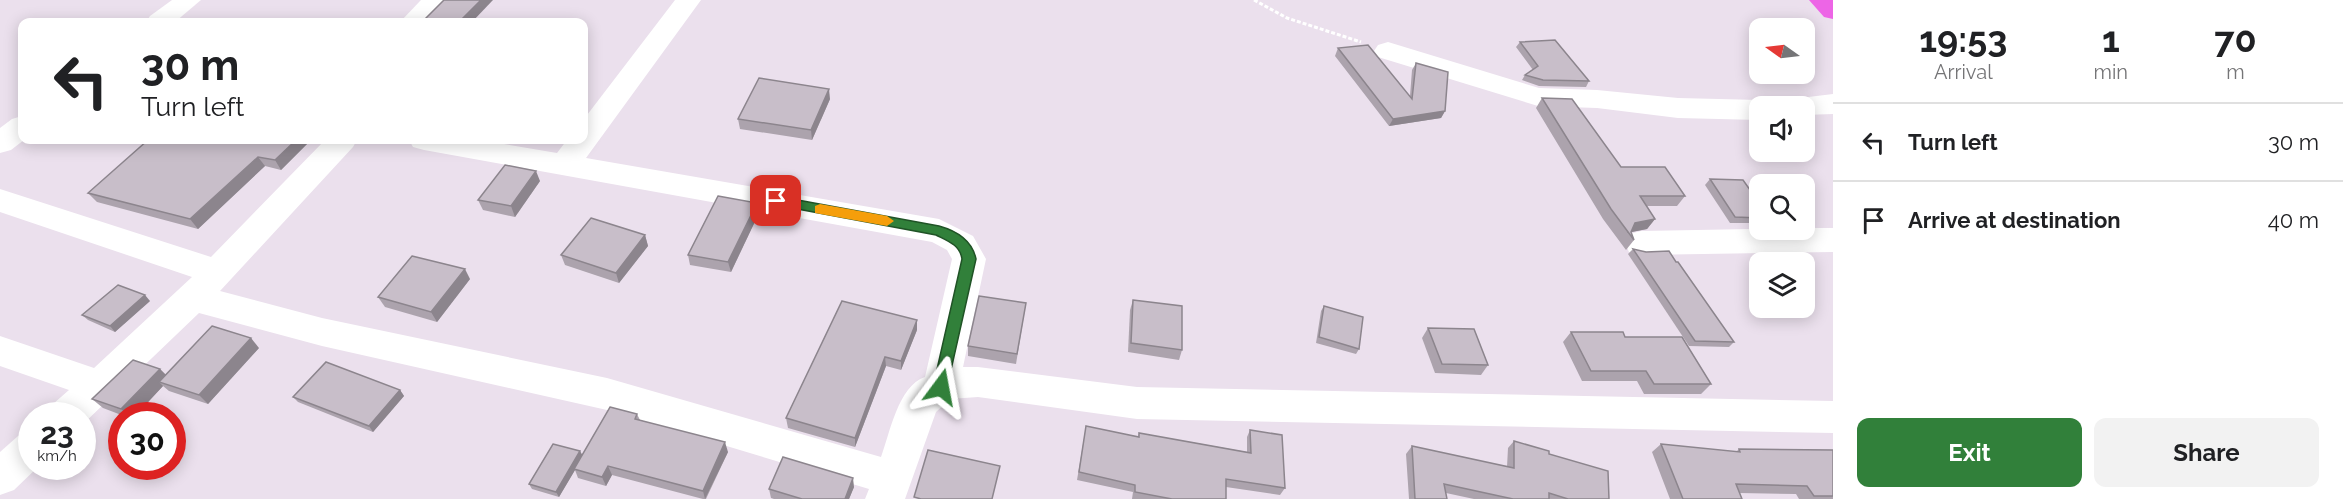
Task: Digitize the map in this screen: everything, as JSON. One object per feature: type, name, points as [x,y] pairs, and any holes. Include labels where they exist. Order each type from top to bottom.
[{"type":"main road","points":[[1822,0],[1833,11]]},
{"type":"street","points":[[164,18],[188,0]]},
{"type":"street","points":[[417,18],[436,0]]},
{"type":"street","points":[[588,134],[688,0]]},
{"type":"street","points":[[1388,51],[1538,97],[1597,99],[1678,108],[1749,110]]},
{"type":"street","points":[[1815,105],[1833,104]]},
{"type":"street","points":[[0,143],[18,129]]},
{"type":"street","points":[[81,402],[193,298],[338,144]]},
{"type":"street","points":[[449,144],[939,231],[958,240],[967,250],[969,259],[941,387]]},
{"type":"street","points":[[566,163],[580,144]]},
{"type":"street","points":[[0,200],[217,272]]},
{"type":"street","points":[[1641,243],[1833,240]]},
{"type":"street","points":[[193,298],[322,332],[606,394],[888,489],[920,403],[932,390],[949,384],[978,382],[1137,403],[1833,417]]},
{"type":"street","points":[[0,351],[99,385]]},
{"type":"street","points":[[0,477],[18,461]]},
{"type":"path","points":[[1254,0],[1287,18],[1388,51]]},
{"type":"building","points":[[444,0],[481,0],[463,18],[426,18]]},
{"type":"building","points":[[1555,40],[1589,81],[1543,80],[1525,75],[1538,66],[1520,42]]},
{"type":"building","points":[[1368,45],[1412,99],[1416,63],[1448,72],[1445,111],[1393,119],[1338,48]]},
{"type":"building","points":[[759,78],[829,89],[811,130],[738,119]]},
{"type":"building","points":[[1542,98],[1572,99],[1621,167],[1665,167],[1685,196],[1640,196],[1655,219],[1635,223],[1631,232],[1634,240],[1611,209]]},
{"type":"building","points":[[143,144],[292,144],[275,160],[258,157],[190,219],[88,193]]},
{"type":"building","points":[[505,165],[536,171],[511,206],[478,200]]},
{"type":"building","points":[[1710,179],[1743,180],[1749,188],[1749,218],[1735,217]]},
{"type":"building","points":[[718,196],[757,203],[728,262],[688,255]]},
{"type":"building","points":[[591,218],[645,235],[616,273],[561,255]]},
{"type":"building","points":[[1633,249],[1646,252],[1669,251],[1734,342],[1695,341]]},
{"type":"building","points":[[412,256],[465,269],[431,312],[378,297]]},
{"type":"building","points":[[118,285],[145,295],[110,326],[82,315]]},
{"type":"building","points":[[979,296],[1026,303],[1017,354],[968,346]]},
{"type":"building","points":[[1133,300],[1182,306],[1182,350],[1131,343]]},
{"type":"building","points":[[842,301],[917,320],[901,361],[885,357],[855,438],[786,418]]},
{"type":"building","points":[[1324,306],[1363,317],[1359,349],[1319,337]]},
{"type":"building","points":[[212,326],[251,338],[199,395],[159,382]]},
{"type":"building","points":[[1428,328],[1474,329],[1488,365],[1442,364]]},
{"type":"building","points":[[1571,332],[1623,332],[1625,337],[1682,337],[1711,384],[1654,384],[1646,371],[1591,371]]},
{"type":"building","points":[[133,360],[160,369],[128,402],[108,402],[108,405],[92,399]]},
{"type":"building","points":[[326,362],[400,390],[369,426],[293,397]]},
{"type":"building","points":[[610,407],[637,414],[635,419],[725,442],[703,491],[608,466],[602,477],[574,469]]},
{"type":"building","points":[[1086,426],[1139,437],[1139,433],[1251,453],[1250,430],[1282,435],[1285,488],[1226,479],[1226,499],[1172,499],[1135,492],[1135,485],[1079,472]]},
{"type":"building","points":[[1514,441],[1608,471],[1609,499],[1568,499],[1549,493],[1549,499],[1513,499],[1444,484],[1447,499],[1415,499],[1412,446],[1514,468]]},
{"type":"building","points":[[553,444],[580,451],[556,492],[529,484]]},
{"type":"building","points":[[1661,444],[1740,452],[1739,449],[1833,450],[1833,496],[1814,496],[1807,486],[1736,484],[1742,499],[1683,499]]},
{"type":"building","points":[[928,450],[1000,466],[992,499],[921,499],[914,497]]},
{"type":"building","points":[[783,457],[853,478],[845,499],[802,499],[769,489]]},
{"type":"slow traffic","points":[[820,209],[887,221]]},
{"type":"route","points":[[776,201],[939,231],[958,240],[967,250],[969,259],[941,387]]}]
